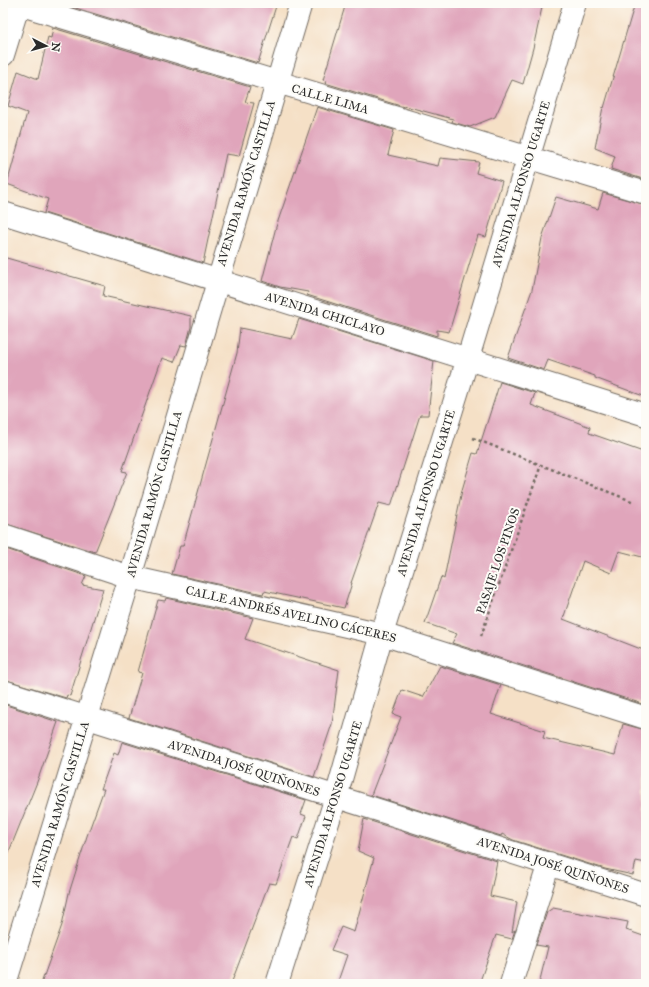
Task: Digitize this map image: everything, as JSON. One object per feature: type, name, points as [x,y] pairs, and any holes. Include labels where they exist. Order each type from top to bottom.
[{"type":"street","name":"CALLE LIMA","points":[[17,3],[277,83],[646,193]]},
{"type":"street","points":[[3,55],[17,3]]},
{"type":"street","name":"AVENIDA RAMÓN CASTILLA","points":[[5,984],[130,577],[217,280],[301,3]]},
{"type":"street","name":"AVENIDA ALFONSO UGARTE","points":[[277,984],[336,797],[382,634],[468,358],[575,3]]},
{"type":"street","name":"AVENIDA CHICLAYO","points":[[3,213],[646,415]]},
{"type":"street","name":"CALLE ANDRÉS AVELINO CÁCERES","points":[[3,535],[130,577],[382,634],[471,664],[646,718]]},
{"type":"street","name":"AVENIDA JOSÉ QUIÑONES","points":[[3,691],[646,894]]},
{"type":"street","points":[[511,984],[548,863]]},
{"type":"path","points":[[446,428],[541,464],[634,502]]},
{"type":"path","name":"PASAJE LOS PINOS","points":[[471,664],[541,464]]},
{"type":"building","points":[[59,3],[277,3],[258,63]]},
{"type":"building","points":[[346,3],[543,3],[523,84],[512,80],[495,117],[470,127],[452,122],[453,119],[405,106],[404,107],[325,83],[326,81],[323,80]]},
{"type":"building","points":[[635,3],[646,3],[646,180],[611,169],[615,156],[595,148],[603,107],[604,108]]},
{"type":"building","points":[[53,28],[250,87],[245,102],[254,103],[239,156],[226,154],[203,263],[44,213],[48,199],[7,184],[27,113],[8,106],[18,71],[38,79],[48,37],[51,38]]},
{"type":"building","points":[[317,107],[394,130],[388,155],[438,166],[440,158],[479,162],[476,173],[502,181],[486,237],[478,235],[449,332],[437,330],[437,336],[307,295],[308,292],[280,287],[262,281],[276,227]]},
{"type":"building","points":[[603,193],[646,205],[646,397],[595,378],[595,376],[548,360],[544,370],[508,358],[532,290],[542,238],[556,197],[598,209]]},
{"type":"building","points":[[3,257],[105,286],[103,296],[191,316],[191,327],[186,346],[181,345],[174,362],[162,358],[122,471],[127,472],[95,552],[3,523]]},
{"type":"building","points":[[299,319],[434,361],[428,415],[420,415],[391,506],[379,503],[351,583],[344,608],[264,591],[263,594],[172,574],[180,546],[183,546],[237,353],[240,328],[292,339]]},
{"type":"building","points":[[500,382],[535,393],[531,405],[590,427],[589,433],[646,453],[646,558],[619,551],[611,573],[583,561],[563,619],[646,651],[646,705],[452,643],[457,634],[425,623],[441,577],[444,579],[462,490],[473,453],[477,454]]},
{"type":"building","points":[[3,548],[86,576],[82,585],[103,589],[70,696],[67,695],[66,698],[3,679]]},
{"type":"building","points":[[166,598],[253,618],[245,639],[339,670],[332,724],[314,777],[129,718],[142,673],[138,672],[158,600],[165,601]]},
{"type":"building","points":[[440,666],[501,685],[491,714],[545,731],[543,738],[615,755],[623,724],[646,730],[646,863],[636,861],[633,875],[605,869],[513,840],[502,834],[501,836],[371,795],[401,717],[393,714],[402,690],[423,697]]},
{"type":"building","points":[[3,704],[58,722],[37,782],[4,864]]},
{"type":"building","points":[[122,742],[306,800],[301,814],[306,816],[298,839],[293,837],[276,884],[269,883],[231,984],[41,984],[62,925],[69,893],[104,789],[101,789],[114,753],[118,755]]},
{"type":"building","points":[[364,819],[497,861],[490,896],[517,902],[512,932],[515,930],[512,939],[496,935],[479,984],[337,984],[347,955],[331,950],[341,927],[354,932],[374,858],[358,851]]},
{"type":"building","points":[[553,908],[628,922],[626,930],[646,937],[646,984],[539,984],[548,947],[536,945],[547,912]]}]
